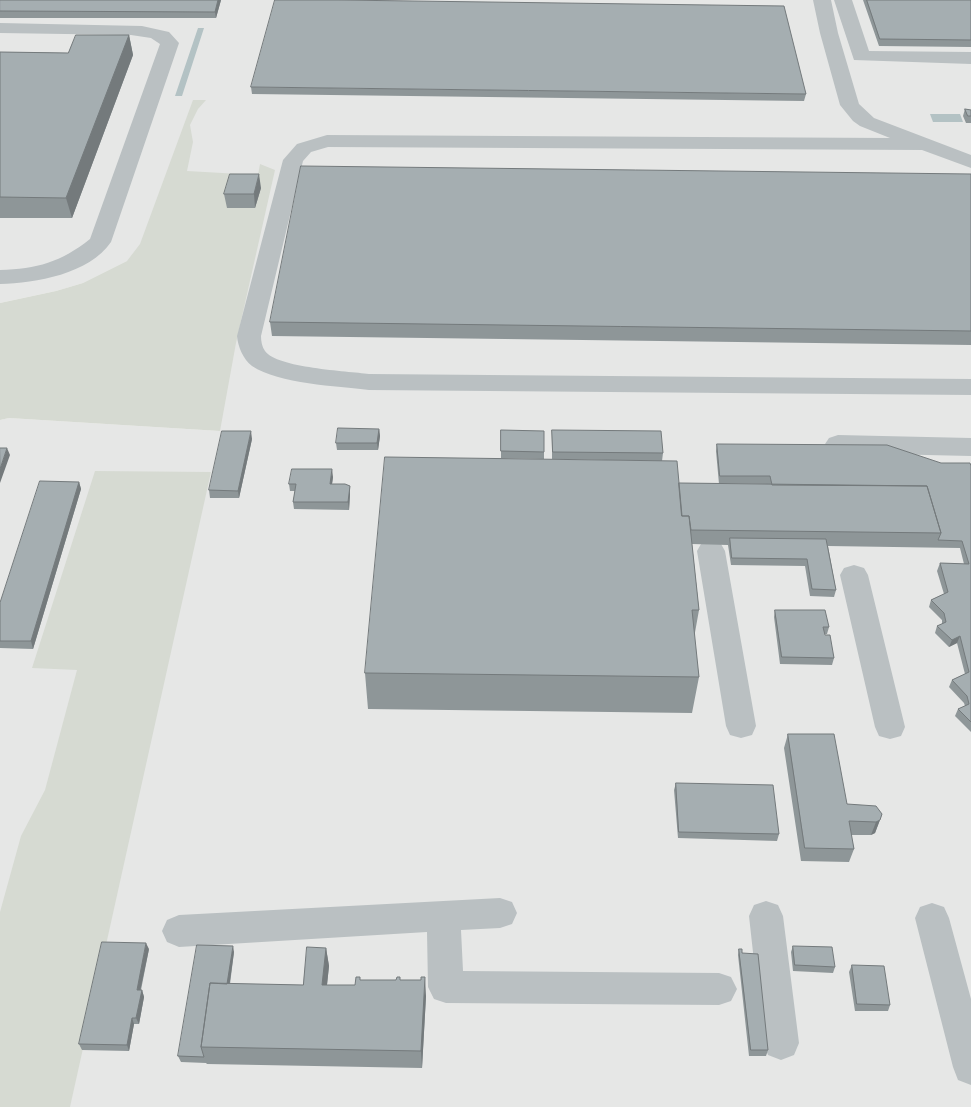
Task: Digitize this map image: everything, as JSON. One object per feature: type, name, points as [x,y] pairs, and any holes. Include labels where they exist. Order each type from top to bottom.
[{"type":"lane","points":[[822,0],[829,33],[850,105],[854,111],[866,122],[971,162]]},
{"type":"lane","points":[[844,0],[861,56],[971,58]]},
{"type":"lane","points":[[0,28],[131,30],[151,32],[165,36],[170,43],[100,242],[86,254],[65,266],[43,274],[0,277]]},
{"type":"lane","points":[[924,144],[327,141],[312,145],[304,148],[293,160],[249,336],[251,349],[260,360],[277,369],[369,382],[971,387]]},
{"type":"lane","points":[[838,444],[971,447]]},
{"type":"lane","points":[[711,551],[741,726]]},
{"type":"lane","points":[[854,576],[890,727]]},
{"type":"lane","points":[[180,931],[500,913]]},
{"type":"lane","points":[[444,916],[446,987],[718,989]]},
{"type":"lane","points":[[766,916],[781,1043]]},
{"type":"lane","points":[[932,918],[971,1067]]},
{"type":"shaded area","points":[[0,0],[971,0],[971,1107],[0,1107],[0,420],[9,418],[220,431],[127,261],[83,283],[0,303]]},
{"type":"shaded area","points":[[198,28],[204,28],[182,96],[175,96]]},
{"type":"shaded area","points":[[193,100],[206,100],[198,109],[190,125],[193,142],[187,171],[258,175],[260,164],[275,170],[236,343],[220,431],[9,418],[0,420],[0,303],[83,283],[127,261],[140,244]]},
{"type":"shaded area","points":[[930,114],[960,114],[963,122],[933,122]]},
{"type":"shaded area","points":[[95,471],[211,472],[70,1107],[0,1107],[0,912],[21,836],[45,790],[77,670],[32,668]]},
{"type":"building","points":[[0,0],[218,0],[215,12],[0,11]]},
{"type":"building","points":[[275,0],[784,6],[806,94],[251,87]]},
{"type":"building","points":[[867,0],[971,0],[971,40],[880,39]]},
{"type":"building","points":[[76,35],[129,35],[66,198],[0,197],[0,52],[68,53]]},
{"type":"building","points":[[965,109],[971,110],[971,116],[968,116]]},
{"type":"building","points":[[301,166],[971,174],[971,331],[270,322]]},
{"type":"building","points":[[230,174],[259,174],[254,194],[224,194]]},
{"type":"building","points":[[338,428],[379,429],[377,443],[336,443]]},
{"type":"building","points":[[501,430],[544,431],[544,452],[501,451]]},
{"type":"building","points":[[552,430],[661,431],[663,453],[553,452]]},
{"type":"building","points":[[222,431],[251,431],[238,491],[209,490]]},
{"type":"building","points":[[717,444],[887,445],[941,463],[970,463],[971,722],[958,709],[969,704],[967,696],[952,680],[969,672],[960,636],[952,640],[937,626],[946,622],[944,613],[931,600],[948,592],[940,563],[969,564],[962,541],[938,540],[941,533],[927,486],[772,485],[770,476],[720,476]]},
{"type":"building","points":[[0,448],[7,448],[0,469]]},
{"type":"building","points":[[385,457],[677,461],[682,516],[689,516],[699,610],[692,610],[699,677],[365,673]]},
{"type":"building","points":[[292,469],[332,469],[330,484],[350,486],[348,502],[293,502],[296,484],[289,484]]},
{"type":"building","points":[[40,481],[79,482],[31,641],[0,641],[0,603]]},
{"type":"building","points":[[679,483],[927,486],[941,533],[691,530],[689,516],[682,516]]},
{"type":"building","points":[[730,538],[826,539],[836,590],[812,589],[807,559],[732,558]]},
{"type":"building","points":[[775,610],[825,610],[829,627],[823,627],[825,635],[830,635],[834,658],[782,657]]},
{"type":"building","points":[[788,734],[834,734],[847,804],[876,806],[882,814],[880,820],[876,822],[849,821],[854,849],[805,848]]},
{"type":"building","points":[[676,783],[773,785],[779,834],[679,832]]},
{"type":"building","points":[[102,942],[146,943],[137,990],[142,990],[136,1018],[132,1018],[127,1045],[79,1044]]},
{"type":"building","points":[[197,945],[233,946],[227,984],[210,983],[201,1047],[204,1057],[178,1056]]},
{"type":"building","points":[[793,946],[832,947],[835,967],[795,965]]},
{"type":"building","points":[[307,947],[326,948],[322,985],[355,985],[356,977],[360,977],[360,980],[396,980],[397,977],[400,977],[400,980],[421,980],[421,977],[425,977],[421,1051],[201,1047],[210,983],[303,985]]},
{"type":"building","points":[[739,949],[742,949],[742,953],[758,954],[768,1050],[751,1050]]},
{"type":"building","points":[[852,965],[884,966],[890,1005],[857,1004]]}]
